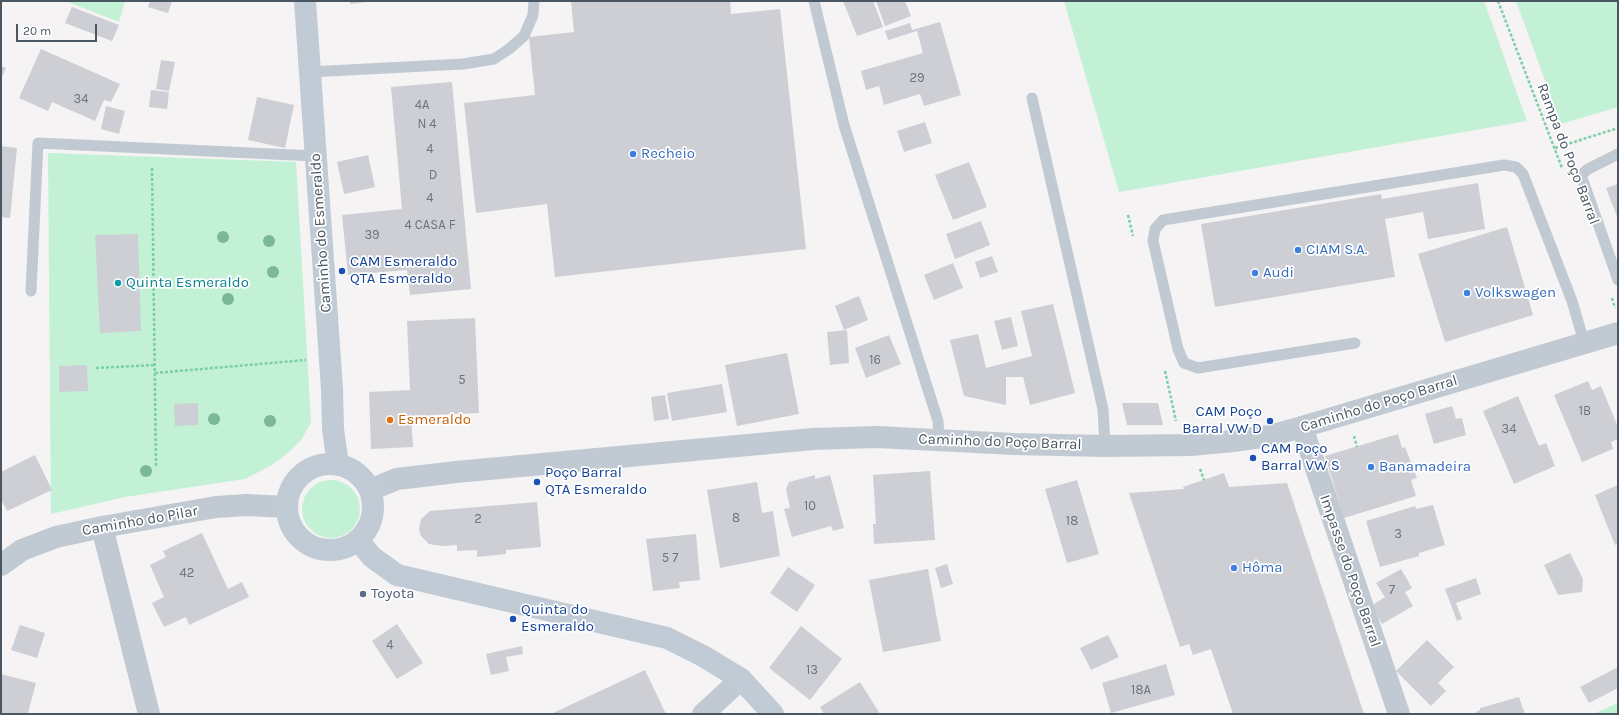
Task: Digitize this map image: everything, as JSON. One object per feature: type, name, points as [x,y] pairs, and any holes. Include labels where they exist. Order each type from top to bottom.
[{"type":"main road","name":"Caminho do Esmeraldo","points":[[305,1],[332,389],[333,429],[338,465]]},
{"type":"main road","points":[[338,465],[354,471],[363,479],[370,490],[373,502],[373,515],[368,528],[358,540],[350,546],[335,550],[321,549],[308,544],[296,534],[289,522],[287,507],[289,494],[296,482],[305,472],[318,466],[338,465]]},
{"type":"main road","points":[[358,540],[372,557],[397,576],[666,638],[703,656],[741,678],[773,714]]},
{"type":"street","name":"Caminho do Poço Barral","points":[[370,490],[397,479],[456,472],[813,439],[877,437],[1014,444],[1105,446],[1191,445],[1226,442],[1269,436],[1302,427],[1617,332]]},
{"type":"street","name":"Impasse do Poço Barral","points":[[1302,427],[1399,714]]},
{"type":"street","name":"Caminho do Pilar","points":[[1,565],[22,550],[56,537],[102,527],[216,507],[247,505],[287,507]]},
{"type":"street","points":[[102,527],[149,714]]},
{"type":"street","points":[[703,714],[741,678]]},
{"type":"lane","points":[[310,72],[463,64],[494,59],[524,36],[533,15],[534,1]]},
{"type":"lane","points":[[814,1],[844,125],[938,420],[938,440]]},
{"type":"lane","points":[[1032,98],[1103,409],[1105,446]]},
{"type":"lane","points":[[31,291],[38,142],[315,156]]},
{"type":"lane","points":[[1618,154],[1588,169],[1581,175],[1618,280]]},
{"type":"lane","points":[[1355,343],[1198,368],[1184,364],[1178,349],[1153,241],[1155,228],[1162,220],[1504,165],[1516,167],[1523,174],[1572,301],[1584,342]]},
{"type":"path","name":"Rampa do Poço Barral","points":[[1498,1],[1563,170]]},
{"type":"path","points":[[1555,148],[1618,128]]},
{"type":"path","points":[[152,168],[156,467]]},
{"type":"path","points":[[1610,293],[1617,332]]},
{"type":"path","points":[[155,374],[311,360]]},
{"type":"path","points":[[96,368],[154,365]]},
{"type":"green space","points":[[66,1],[125,1],[119,22]]},
{"type":"green space","points":[[1064,1],[1484,1],[1527,121],[1119,192]]},
{"type":"green space","points":[[1516,1],[1618,1],[1618,107],[1561,124]]},
{"type":"green space","name":"Quinta Esmeraldo","points":[[48,153],[296,162],[311,422],[302,439],[289,452],[272,465],[245,479],[125,497],[51,514]]},
{"type":"green space","points":[[331,480],[342,482],[355,493],[358,498],[360,509],[358,520],[347,533],[342,536],[331,538],[320,536],[307,525],[304,520],[302,509],[304,498],[315,485],[320,482]]},
{"type":"green space","points":[[1618,703],[1618,714],[1593,714]]},
{"type":"building","points":[[150,1],[172,1],[168,13],[148,7]]},
{"type":"building","points":[[350,1],[367,1],[367,2],[350,4]]},
{"type":"building","name":"Recheio","points":[[571,1],[730,1],[731,14],[780,9],[806,249],[555,277],[547,204],[476,213],[464,103],[535,95],[529,37],[574,32]]},
{"type":"building","points":[[843,1],[873,1],[883,27],[857,36]]},
{"type":"building","points":[[876,1],[905,1],[911,16],[885,26]]},
{"type":"building","points":[[72,7],[119,25],[112,41],[65,23]]},
{"type":"building","points":[[940,22],[961,95],[924,106],[920,94],[884,105],[879,86],[866,90],[861,71],[923,53],[917,31],[888,40],[885,31],[910,23],[912,30]]},
{"type":"building","points":[[41,49],[120,84],[111,102],[104,100],[95,121],[52,102],[48,111],[19,98]]},
{"type":"building","points":[[161,60],[175,62],[169,91],[156,89]]},
{"type":"building","points":[[1,66],[6,68],[1,79]]},
{"type":"building","points":[[452,82],[471,289],[410,295],[407,270],[348,275],[342,215],[402,209],[391,87]]},
{"type":"building","points":[[151,90],[169,92],[167,109],[149,107]]},
{"type":"building","points":[[257,97],[294,105],[285,148],[248,140]]},
{"type":"building","points":[[106,106],[125,111],[119,134],[101,129]]},
{"type":"building","points":[[925,122],[932,143],[904,152],[897,131]]},
{"type":"building","points":[[1,146],[17,148],[10,218],[1,217]]},
{"type":"building","points":[[368,155],[375,187],[344,194],[337,162]]},
{"type":"building","points":[[969,162],[987,207],[953,220],[935,175]]},
{"type":"building","name":"CIAM S.A.","points":[[1478,183],[1485,229],[1428,239],[1423,212],[1385,219],[1395,277],[1215,307],[1201,224],[1381,194],[1382,199]]},
{"type":"building","points":[[1618,184],[1618,219],[1606,188]]},
{"type":"building","points":[[981,221],[990,245],[955,259],[946,234]]},
{"type":"building","points":[[1507,227],[1533,315],[1445,342],[1418,254]]},
{"type":"building","name":"Quinta Esmeraldo","points":[[138,234],[141,331],[100,333],[95,235]]},
{"type":"building","points":[[992,256],[998,272],[980,278],[975,262]]},
{"type":"building","points":[[953,263],[963,288],[934,300],[924,275]]},
{"type":"building","points":[[859,296],[868,320],[844,330],[835,306]]},
{"type":"building","points":[[1053,304],[1075,393],[1030,405],[1023,377],[1006,377],[1006,405],[964,396],[950,340],[978,334],[986,368],[1032,356],[1021,311]]},
{"type":"building","points":[[1011,317],[1018,346],[1002,350],[994,321]]},
{"type":"building","points":[[475,318],[479,413],[411,416],[413,447],[371,449],[369,392],[410,390],[407,321]]},
{"type":"building","points":[[847,330],[849,363],[830,365],[827,332]]},
{"type":"building","points":[[889,335],[901,364],[866,378],[855,348]]},
{"type":"building","points":[[787,353],[799,414],[737,426],[725,365]]},
{"type":"building","points":[[87,365],[88,391],[59,392],[59,366]]},
{"type":"building","points":[[1588,381],[1592,390],[1601,386],[1618,427],[1618,439],[1611,442],[1613,449],[1582,462],[1554,395]]},
{"type":"building","points":[[722,384],[727,412],[672,421],[667,393]]},
{"type":"building","points":[[665,395],[669,419],[654,421],[651,397]]},
{"type":"building","points":[[1518,396],[1539,446],[1546,443],[1555,466],[1514,484],[1483,411]]},
{"type":"building","points":[[198,403],[198,425],[175,426],[174,404]]},
{"type":"building","points":[[1122,403],[1158,403],[1163,425],[1127,425]]},
{"type":"building","points":[[1452,406],[1456,419],[1462,418],[1466,435],[1434,444],[1425,414]]},
{"type":"building","name":"Banamadeira","points":[[1398,434],[1402,448],[1405,447],[1417,478],[1411,480],[1416,496],[1344,518],[1325,456]]},
{"type":"building","points":[[35,455],[52,490],[7,511],[1,499],[1,472]]},
{"type":"building","points":[[930,471],[935,540],[874,544],[873,524],[876,524],[873,475]]},
{"type":"building","name":"Hôma","points":[[1224,473],[1229,487],[1287,483],[1364,714],[1233,714],[1211,649],[1193,655],[1189,644],[1180,647],[1129,493],[1184,489],[1183,487]]},
{"type":"building","points":[[815,475],[815,479],[830,475],[844,528],[833,531],[831,526],[792,537],[784,509],[790,508],[786,489],[789,482]]},
{"type":"building","points":[[1077,480],[1099,554],[1067,563],[1045,489]]},
{"type":"building","points":[[757,482],[762,513],[773,511],[780,556],[720,568],[707,490]]},
{"type":"building","points":[[1618,485],[1618,544],[1615,545],[1595,495]]},
{"type":"building","points":[[537,502],[541,547],[506,550],[506,554],[477,557],[477,550],[457,551],[457,545],[442,546],[429,544],[421,536],[419,530],[421,519],[430,511]]},
{"type":"building","points":[[1433,505],[1445,545],[1419,553],[1419,556],[1380,567],[1366,521],[1415,506],[1416,509]]},
{"type":"building","points":[[202,533],[228,589],[242,582],[249,597],[189,625],[186,617],[164,627],[152,603],[164,597],[150,565],[166,557],[163,551]]},
{"type":"building","points":[[696,534],[700,580],[679,582],[680,588],[653,591],[646,539]]},
{"type":"building","points":[[1570,553],[1583,579],[1582,592],[1558,595],[1544,565]]},
{"type":"building","points":[[947,564],[953,584],[941,588],[935,568]]},
{"type":"building","points":[[788,567],[815,585],[797,612],[770,593]]},
{"type":"building","points":[[928,569],[941,641],[883,652],[869,580]]},
{"type":"building","points":[[1401,569],[1412,588],[1405,592],[1413,606],[1382,624],[1371,606],[1385,597],[1376,583]]},
{"type":"building","points":[[1476,578],[1481,594],[1456,603],[1462,619],[1457,621],[1445,589]]},
{"type":"building","points":[[397,624],[423,663],[397,679],[372,641]]},
{"type":"building","points":[[20,625],[45,633],[37,658],[11,650]]},
{"type":"building","points":[[801,626],[842,659],[810,700],[769,668]]},
{"type":"building","points":[[1108,635],[1119,657],[1091,670],[1080,648]]},
{"type":"building","points":[[1427,640],[1454,667],[1438,683],[1446,691],[1431,706],[1396,671]]},
{"type":"building","points":[[522,646],[523,654],[506,657],[509,671],[491,675],[486,654]]},
{"type":"building","points":[[1166,664],[1175,695],[1111,713],[1102,683]]},
{"type":"building","points":[[1618,667],[1618,688],[1589,703],[1580,687]]},
{"type":"building","points":[[645,670],[666,714],[551,714]]},
{"type":"building","points":[[1,674],[36,683],[28,713],[31,714],[1,714]]},
{"type":"building","points":[[860,682],[880,714],[824,714],[820,707]]},
{"type":"building","points":[[1519,697],[1525,714],[1477,714],[1476,712],[1480,710],[1480,708]]},
{"type":"place","name":"Recheio","points":[[633,154]]},
{"type":"place","name":"CIAM S.A.","points":[[1298,250]]},
{"type":"place","name":"CAM Esmeraldo QTA Esmeraldo","points":[[342,271]]},
{"type":"place","name":"Audi","points":[[1255,273]]},
{"type":"place","name":"Quinta Esmeraldo","points":[[118,283]]},
{"type":"place","name":"Volkswagen","points":[[1467,293]]},
{"type":"place","name":"Esmeraldo","points":[[390,420]]},
{"type":"place","name":"CAM Poço Barral VW D","points":[[1270,421]]},
{"type":"place","name":"CAM Poço Barral VW S","points":[[1253,458]]},
{"type":"place","name":"Banamadeira","points":[[1371,467]]},
{"type":"place","name":"Poço Barral QTA Esmeraldo","points":[[537,482]]},
{"type":"place","name":"Hôma","points":[[1234,568]]},
{"type":"place","name":"Toyota","points":[[363,594]]},
{"type":"place","name":"Quinta do Esmeraldo","points":[[513,619]]}]
